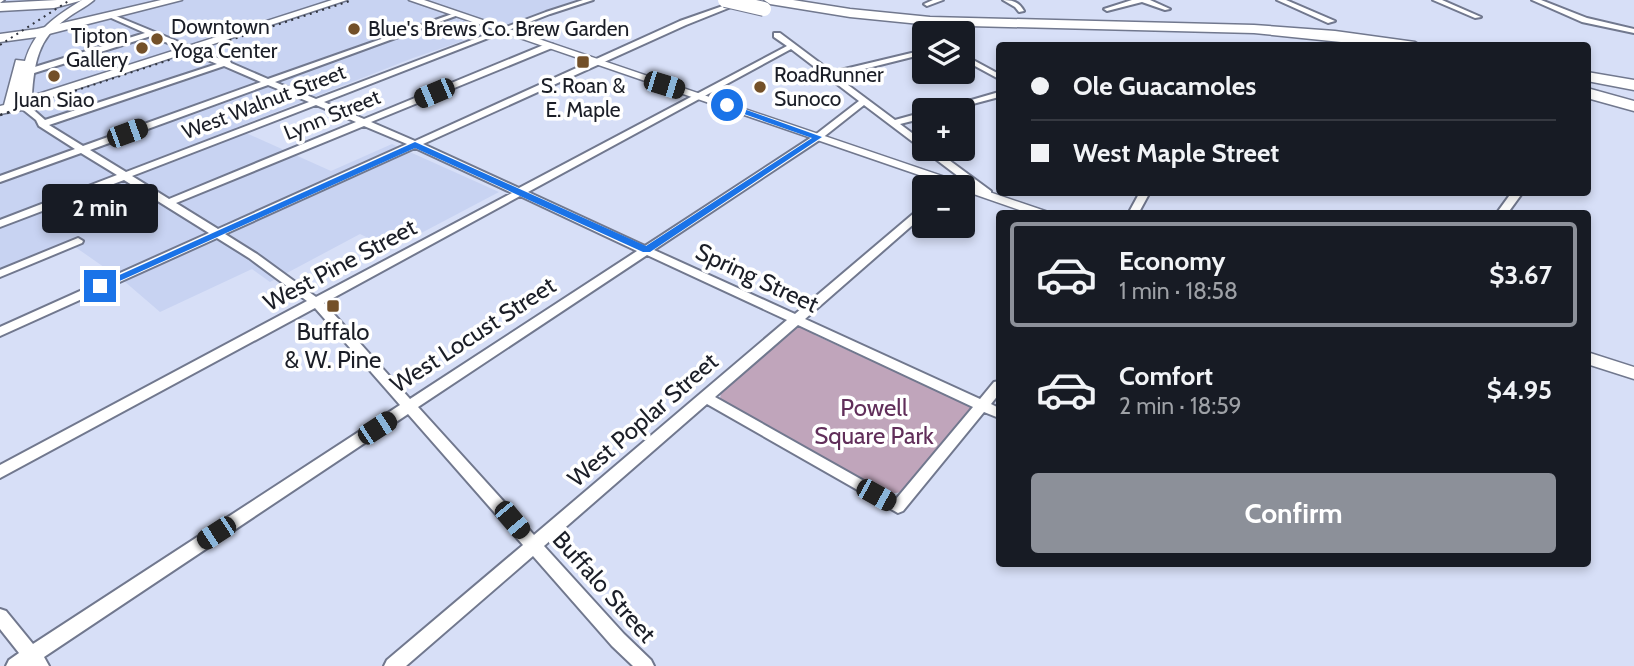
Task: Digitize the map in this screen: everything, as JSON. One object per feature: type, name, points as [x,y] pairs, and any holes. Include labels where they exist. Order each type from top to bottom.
[{"type":"highway","points":[[725,0],[924,20],[1267,29],[1388,42]]},
{"type":"highway","points":[[773,4],[904,28],[1240,37],[1299,42]]},
{"type":"highway","points":[[1591,77],[1634,85]]},
{"type":"highway","points":[[1591,84],[1634,95]]},
{"type":"highway","points":[[1591,94],[1634,106]]},
{"type":"main road","points":[[0,7],[54,5],[79,0]]},
{"type":"main road","points":[[5,106],[24,47],[37,33],[79,0]]},
{"type":"main road","points":[[26,92],[37,33],[89,0]]},
{"type":"main road","points":[[0,38],[37,33],[176,0]]},
{"type":"main road","points":[[5,106],[26,92],[187,47],[329,0]]},
{"type":"main road","points":[[26,92],[58,86],[342,0]]},
{"type":"main road","points":[[414,0],[701,96],[924,175]]},
{"type":"main road","points":[[975,190],[1036,210]]},
{"type":"main road","points":[[1591,359],[1634,373]]},
{"type":"street","name":"West Walnut Street","points":[[0,224],[503,30],[590,0]]},
{"type":"street","points":[[0,332],[720,7],[746,0]]},
{"type":"street","points":[[927,4],[940,0]]},
{"type":"street","points":[[1006,0],[1018,6],[1021,11]]},
{"type":"street","points":[[1107,9],[1142,0],[1167,9]]},
{"type":"street","points":[[1280,0],[1331,21]]},
{"type":"street","points":[[1436,0],[1477,17]]},
{"type":"street","points":[[1535,0],[1585,20],[1634,31]]},
{"type":"street","points":[[1288,14],[1305,10]]},
{"type":"street","points":[[0,179],[457,14]]},
{"type":"street","name":"Spring Street","points":[[111,16],[365,122],[996,411]]},
{"type":"street","points":[[26,92],[152,33]]},
{"type":"street","points":[[777,35],[912,136]]},
{"type":"street","name":"Lynn Street","points":[[168,203],[549,46]]},
{"type":"street","points":[[701,96],[792,46]]},
{"type":"street","points":[[831,75],[912,55]]},
{"type":"street","points":[[42,124],[227,63]]},
{"type":"street","points":[[975,63],[996,75]]},
{"type":"street","name":"Buffalo Street","points":[[26,92],[42,124],[290,281],[317,303],[645,666]]},
{"type":"street","points":[[975,101],[996,95]]},
{"type":"street","name":"West Pine Street","points":[[0,472],[701,96]]},
{"type":"street","name":"West Locust Street","points":[[15,666],[36,661],[410,406],[818,137],[863,102]]},
{"type":"street","points":[[894,123],[912,118]]},
{"type":"street","points":[[945,161],[987,193]]},
{"type":"street","name":"West Poplar Street","points":[[394,666],[912,220]]},
{"type":"street","points":[[0,274],[78,241]]},
{"type":"street","points":[[706,398],[898,507],[996,389]]},
{"type":"street","points":[[0,616],[36,661]]},
{"type":"shaded area","points":[[0,0],[583,0],[413,58],[235,128],[331,171],[392,144],[499,192],[391,249],[360,234],[270,282],[252,269],[160,312],[124,281],[68,242],[0,271]]},
{"type":"green space","name":"Powell Square Park","points":[[802,326],[813,331],[815,335],[865,358],[872,358],[973,406],[904,492],[886,494],[720,399],[721,391],[795,327]]},
{"type":"railway","points":[[0,45],[70,0]]},
{"type":"railway","points":[[7,113],[353,0]]},
{"type":"railway","points":[[0,115],[12,111]]},
{"type":"place","name":"Blue's Brews Co. Brew Garden","points":[[354,29]]},
{"type":"place","name":"Downtown Yoga Center","points":[[157,39]]},
{"type":"place","name":"Tipton Gallery","points":[[142,48]]},
{"type":"place","name":"S. Roan & E. Maple","points":[[583,62]]},
{"type":"place","name":"Juan Siao","points":[[54,76]]},
{"type":"place","name":"RoadRunner Sunoco","points":[[760,87]]},
{"type":"place","name":"Buffalo & W. Pine","points":[[333,306]]},
{"type":"route","points":[[100,286],[415,145],[646,250],[818,137],[727,105]]}]
